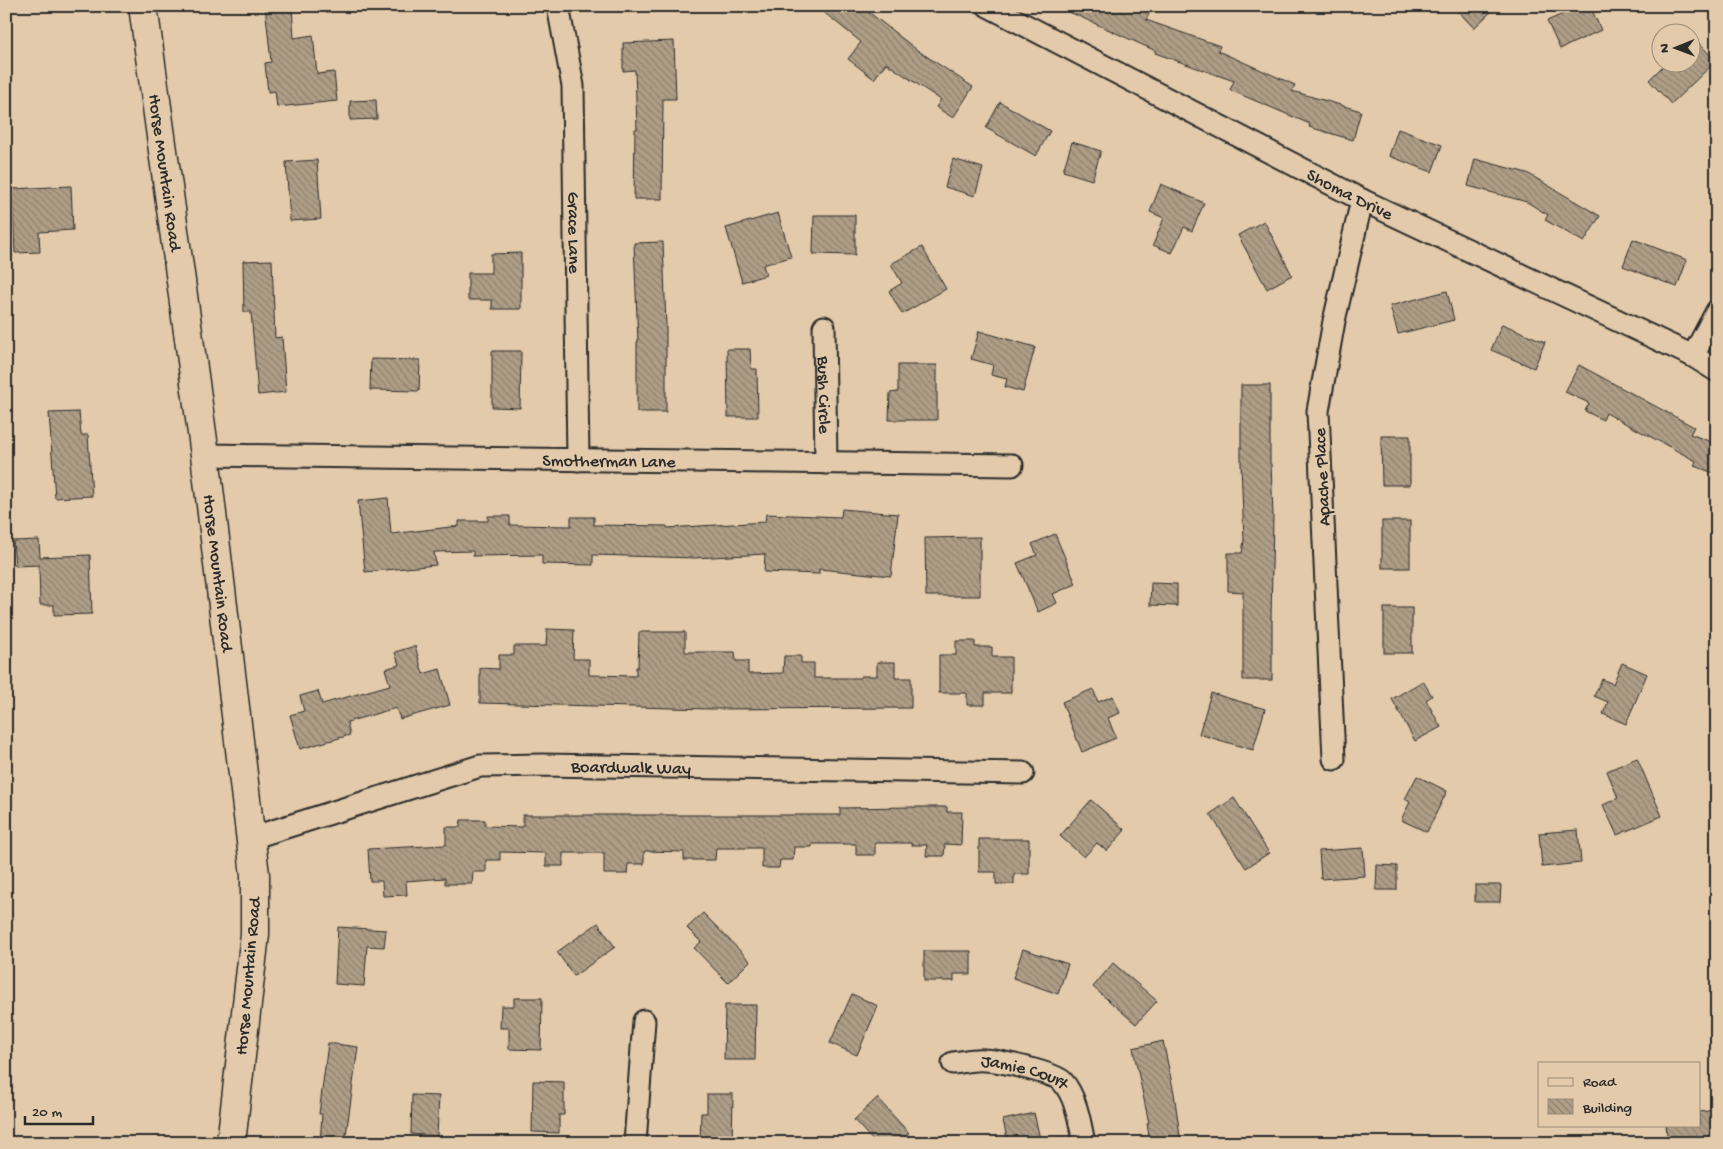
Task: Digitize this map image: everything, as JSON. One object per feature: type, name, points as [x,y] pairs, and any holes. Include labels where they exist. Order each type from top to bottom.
[{"type":"street","name":"Horse Mountain Road","points":[[143,6],[205,456],[255,876],[255,934],[231,1143]]},
{"type":"street","name":"Grace Lane","points":[[558,6],[573,86],[578,460]]},
{"type":"street","name":"Shoma Drive","points":[[988,6],[1362,200],[1693,356],[1717,371]]},
{"type":"street","name":"Apache Place","points":[[1334,759],[1318,410],[1334,321],[1362,200]]},
{"type":"street","points":[[1693,356],[1717,311]]},
{"type":"street","name":"Bush Circle","points":[[824,327],[826,463]]},
{"type":"street","name":"Smotherman Lane","points":[[205,456],[1012,465]]},
{"type":"street","name":"Boardwalk Way","points":[[251,838],[480,766],[542,765],[1023,773]]},
{"type":"street","points":[[634,1143],[644,1021]]},
{"type":"street","name":"Jamie Court","points":[[953,1063],[984,1060],[1044,1072],[1061,1080],[1069,1092],[1080,1122],[1084,1143]]},
{"type":"building","points":[[265,6],[292,6],[294,38],[313,35],[317,74],[334,72],[337,101],[277,107],[275,91],[268,92],[265,63],[271,62]]},
{"type":"building","points":[[816,6],[861,6],[917,50],[973,87],[953,118],[936,107],[941,100],[886,63],[874,79],[848,59],[861,42]]},
{"type":"building","points":[[1056,6],[1153,6],[1146,20],[1220,46],[1218,51],[1295,85],[1292,91],[1361,111],[1353,140],[1309,127],[1310,124],[1230,90],[1234,81],[1155,53],[1156,51]]},
{"type":"building","points":[[1453,6],[1497,6],[1474,28]]},
{"type":"building","points":[[1581,6],[1590,6],[1601,30],[1560,49],[1547,21]]},
{"type":"building","points":[[674,41],[676,99],[663,99],[662,199],[634,199],[635,129],[637,129],[635,70],[623,71],[623,43]]},
{"type":"building","points":[[1700,44],[1716,61],[1671,104],[1649,80],[1657,72],[1700,72]]},
{"type":"building","points":[[376,100],[377,119],[350,120],[350,101]]},
{"type":"building","points":[[1000,102],[1050,131],[1036,156],[986,128]]},
{"type":"building","points":[[1398,129],[1442,145],[1432,172],[1389,156]]},
{"type":"building","points":[[1072,142],[1101,151],[1092,180],[1063,171]]},
{"type":"building","points":[[953,159],[983,168],[975,196],[945,187]]},
{"type":"building","points":[[1475,159],[1527,173],[1600,216],[1584,242],[1545,220],[1548,215],[1527,202],[1468,186]]},
{"type":"building","points":[[317,160],[321,219],[290,221],[286,162]]},
{"type":"building","points":[[1161,184],[1204,203],[1192,231],[1184,227],[1172,253],[1153,245],[1164,218],[1150,212]]},
{"type":"building","points":[[71,186],[73,230],[39,232],[40,252],[15,253],[12,189]]},
{"type":"building","points":[[778,213],[791,257],[763,265],[766,275],[742,282],[726,228]]},
{"type":"building","points":[[814,215],[855,215],[855,255],[813,254]]},
{"type":"building","points":[[1264,221],[1292,275],[1267,289],[1238,235]]},
{"type":"building","points":[[1633,239],[1687,260],[1677,287],[1623,266]]},
{"type":"building","points":[[663,242],[666,326],[666,412],[637,412],[638,342],[634,243]]},
{"type":"building","points":[[922,247],[946,289],[902,314],[889,291],[902,283],[891,264]]},
{"type":"building","points":[[521,253],[521,309],[492,309],[492,300],[468,300],[468,273],[491,273],[491,254]]},
{"type":"building","points":[[272,260],[275,338],[282,337],[286,392],[258,395],[251,312],[244,312],[243,261]]},
{"type":"building","points":[[1447,291],[1454,320],[1398,334],[1390,306]]},
{"type":"building","points":[[1502,324],[1545,342],[1534,368],[1491,350]]},
{"type":"building","points":[[979,331],[1035,347],[1023,392],[1005,387],[1007,379],[991,375],[993,365],[971,359]]},
{"type":"building","points":[[727,349],[750,349],[751,369],[757,369],[758,417],[728,417]]},
{"type":"building","points":[[492,351],[521,351],[520,408],[492,407]]},
{"type":"building","points":[[371,359],[420,360],[419,391],[370,390]]},
{"type":"building","points":[[898,365],[937,365],[937,420],[889,420],[890,393],[898,392]]},
{"type":"building","points":[[1579,365],[1694,427],[1690,434],[1717,444],[1717,474],[1694,466],[1696,461],[1606,413],[1603,420],[1585,411],[1589,403],[1565,392]]},
{"type":"building","points":[[1241,385],[1270,385],[1270,464],[1273,516],[1272,680],[1243,680],[1243,592],[1228,591],[1228,553],[1242,553],[1244,540],[1241,464]]},
{"type":"building","points":[[79,412],[81,435],[88,435],[92,496],[55,498],[49,413]]},
{"type":"building","points":[[1381,436],[1410,436],[1410,485],[1382,485]]},
{"type":"building","points":[[388,498],[391,534],[459,526],[459,521],[488,521],[488,516],[510,516],[510,525],[571,526],[571,517],[594,517],[594,525],[667,526],[667,528],[765,522],[766,514],[841,517],[842,509],[898,514],[891,576],[819,569],[819,574],[764,572],[765,554],[695,558],[593,555],[593,565],[542,564],[542,555],[473,556],[473,551],[434,552],[436,565],[365,572],[358,501]]},
{"type":"building","points":[[1382,521],[1410,521],[1410,568],[1382,568]]},
{"type":"building","points":[[1055,534],[1076,584],[1053,594],[1057,603],[1038,612],[1017,563],[1037,555],[1032,544]]},
{"type":"building","points":[[980,537],[980,596],[926,596],[925,538]]},
{"type":"building","points":[[39,540],[40,557],[90,555],[92,614],[54,615],[54,605],[40,605],[39,565],[15,566],[13,541]]},
{"type":"building","points":[[1151,583],[1177,584],[1177,606],[1150,605]]},
{"type":"building","points":[[1384,608],[1412,608],[1412,653],[1384,653]]},
{"type":"building","points":[[547,629],[574,630],[573,659],[589,659],[589,675],[636,676],[639,632],[685,632],[685,652],[735,652],[736,661],[748,661],[748,674],[783,673],[784,656],[801,656],[801,663],[814,663],[814,678],[877,676],[877,662],[895,662],[895,678],[911,678],[911,708],[710,709],[480,703],[480,668],[499,669],[499,655],[514,655],[514,646],[546,646]]},
{"type":"building","points":[[956,641],[975,641],[975,647],[992,647],[992,657],[1011,657],[1011,693],[985,693],[985,705],[967,705],[967,693],[939,693],[939,655],[956,655]]},
{"type":"building","points":[[415,646],[423,674],[440,669],[450,705],[400,719],[396,708],[347,722],[350,735],[300,749],[290,715],[304,711],[300,696],[318,691],[322,704],[390,685],[385,669],[399,665],[395,652]]},
{"type":"building","points":[[1622,663],[1647,674],[1626,724],[1603,714],[1608,702],[1594,696],[1602,679],[1613,684]]},
{"type":"building","points":[[1423,681],[1432,696],[1426,700],[1441,727],[1415,741],[1392,699]]},
{"type":"building","points":[[1093,689],[1098,702],[1113,696],[1120,713],[1108,718],[1116,738],[1082,752],[1062,702]]},
{"type":"building","points":[[1211,693],[1265,709],[1253,750],[1199,734]]},
{"type":"building","points":[[1637,758],[1662,816],[1617,835],[1603,805],[1618,798],[1607,771]]},
{"type":"building","points":[[1417,776],[1447,791],[1427,832],[1401,820],[1410,802],[1405,799]]},
{"type":"building","points":[[1234,798],[1269,853],[1246,868],[1210,814]]},
{"type":"building","points":[[1091,800],[1125,830],[1107,851],[1097,843],[1084,857],[1060,836]]},
{"type":"building","points":[[947,807],[947,812],[962,812],[961,845],[945,844],[944,856],[926,856],[927,845],[911,845],[911,843],[875,843],[875,855],[856,855],[856,844],[812,844],[812,847],[794,847],[793,860],[780,860],[779,868],[762,868],[762,848],[716,848],[715,860],[684,860],[684,852],[644,851],[644,864],[628,864],[627,874],[604,874],[604,853],[563,853],[563,866],[546,866],[546,853],[500,852],[500,860],[486,860],[486,872],[473,872],[472,884],[445,884],[445,878],[406,881],[407,895],[383,896],[382,881],[370,881],[368,849],[446,845],[446,827],[460,827],[461,820],[485,820],[485,826],[523,827],[523,815],[840,815],[840,808]]},
{"type":"building","points":[[1578,830],[1581,863],[1542,867],[1539,833]]},
{"type":"building","points":[[979,839],[1029,839],[1029,874],[1014,874],[1014,884],[996,884],[996,872],[979,872]]},
{"type":"building","points":[[1363,848],[1365,876],[1321,879],[1319,851]]},
{"type":"building","points":[[1377,865],[1397,866],[1397,890],[1376,890]]},
{"type":"building","points":[[1475,885],[1501,885],[1500,902],[1475,902]]},
{"type":"building","points":[[703,913],[750,961],[728,983],[694,948],[701,942],[687,928]]},
{"type":"building","points":[[598,923],[615,947],[574,976],[557,952]]},
{"type":"building","points":[[338,927],[386,930],[384,947],[367,946],[364,986],[335,984]]},
{"type":"building","points":[[1023,949],[1068,964],[1058,994],[1013,978]]},
{"type":"building","points":[[924,951],[971,951],[971,974],[954,974],[954,981],[924,981]]},
{"type":"building","points":[[1113,963],[1157,1001],[1136,1024],[1093,987]]},
{"type":"building","points":[[852,994],[878,1006],[857,1055],[830,1043]]},
{"type":"building","points":[[514,998],[542,998],[541,1050],[509,1049],[509,1028],[500,1028],[501,1006],[514,1006]]},
{"type":"building","points":[[725,1005],[756,1005],[755,1060],[724,1060]]},
{"type":"building","points":[[1163,1041],[1174,1093],[1181,1143],[1150,1143],[1147,1123],[1149,1123],[1133,1048]]},
{"type":"building","points":[[328,1043],[358,1047],[345,1143],[320,1143],[322,1114],[319,1114]]},
{"type":"building","points":[[533,1081],[564,1082],[564,1115],[559,1115],[559,1133],[532,1132]]},
{"type":"building","points":[[707,1094],[733,1094],[732,1143],[700,1143],[701,1113],[707,1113]]},
{"type":"building","points":[[412,1095],[439,1096],[437,1136],[411,1134]]},
{"type":"building","points":[[877,1098],[909,1133],[898,1143],[875,1143],[854,1120]]},
{"type":"building","points":[[1717,1110],[1717,1143],[1668,1143],[1666,1126],[1700,1126],[1700,1112]]},
{"type":"building","points":[[1034,1113],[1041,1143],[1008,1143],[1003,1120]]}]
